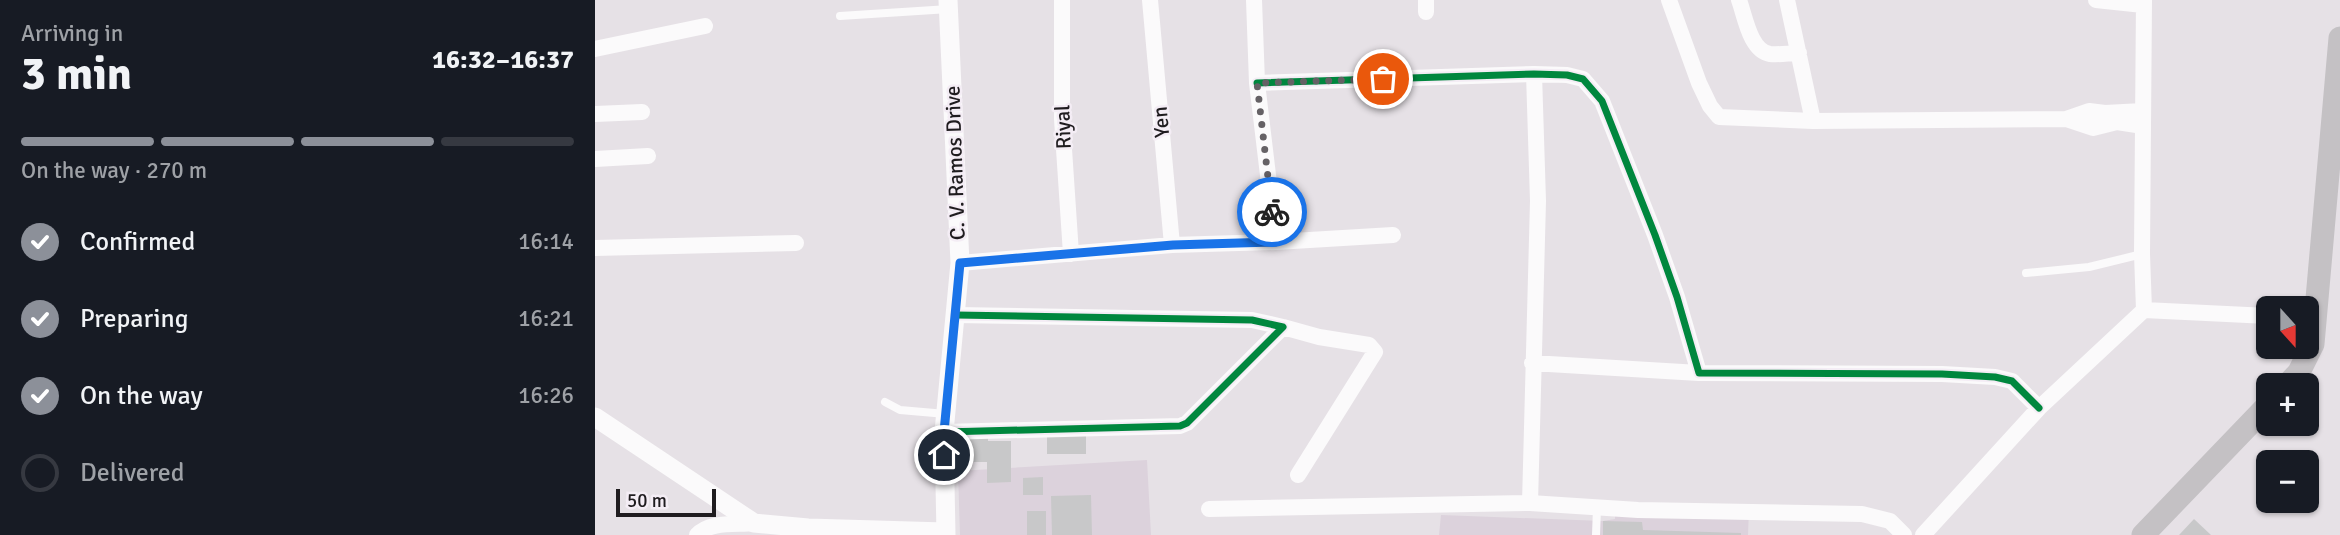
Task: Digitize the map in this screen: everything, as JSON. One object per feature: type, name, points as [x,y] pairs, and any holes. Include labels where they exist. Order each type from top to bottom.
[{"type":"main road","points":[[2314,296],[2340,38]]},
{"type":"main road","points":[[2143,535],[2256,417]]},
{"type":"street","name":"Riyal","points":[[1062,0],[1062,119],[1071,254]]},
{"type":"street","name":"Yen","points":[[1150,0],[1173,245]]},
{"type":"street","points":[[1254,0],[1257,83],[1276,242]]},
{"type":"street","points":[[1669,0],[1699,83],[1719,117],[1814,121],[2066,119],[2089,111],[2143,118]]},
{"type":"street","points":[[1739,0],[1752,38],[1759,48],[1767,54],[1799,53]]},
{"type":"street","points":[[1787,0],[1814,121]]},
{"type":"street","points":[[2095,0],[2143,2],[2144,310]]},
{"type":"street","name":"C. V. Ramos Drive","points":[[945,533],[945,423],[960,263],[949,5]]},
{"type":"street","points":[[595,48],[705,26]]},
{"type":"street","points":[[1257,83],[1534,74],[1567,75],[1583,79],[1602,101],[1660,247],[1699,373]]},
{"type":"street","points":[[1530,503],[1538,201],[1534,74]]},
{"type":"street","points":[[595,114],[642,112]]},
{"type":"street","points":[[595,159],[648,156]]},
{"type":"street","points":[[960,263],[1173,245],[1393,235]]},
{"type":"street","points":[[595,248],[796,243]]},
{"type":"street","points":[[1923,535],[2039,408],[2144,310],[2256,315]]},
{"type":"street","points":[[956,315],[1252,320],[1319,337],[1369,345],[1375,352],[1297,475]]},
{"type":"street","points":[[945,423],[1180,426],[1187,423],[1283,327]]},
{"type":"street","points":[[1532,363],[1699,373],[1942,374],[1995,377],[2012,381],[2039,408]]},
{"type":"street","points":[[595,417],[754,523]]},
{"type":"street","points":[[1209,509],[1530,503],[1597,508],[1863,514],[1890,521],[1904,535]]},
{"type":"street","points":[[697,535],[701,530],[713,526],[754,523],[807,532],[945,533]]},
{"type":"lane","points":[[840,16],[949,5]]},
{"type":"lane","points":[[2027,273],[2089,267],[2142,254]]},
{"type":"lane","points":[[885,402],[900,410],[945,423]]},
{"type":"lane","points":[[1596,535],[1597,508]]},
{"type":"shaded area","points":[[1147,460],[1151,535],[960,535],[958,471]]},
{"type":"shaded area","points":[[1615,508],[1749,508],[1748,535],[1439,535],[1441,515],[1603,521],[1615,519]]},
{"type":"building","points":[[1047,434],[1086,434],[1086,454],[1047,454]]},
{"type":"building","points":[[988,435],[988,441],[1011,441],[1011,482],[987,483],[987,462],[963,462],[963,436]]},
{"type":"building","points":[[1043,477],[1043,495],[1023,495],[1023,478]]},
{"type":"building","points":[[1091,495],[1092,535],[1052,535],[1051,496]]},
{"type":"building","points":[[1027,511],[1046,511],[1046,535],[1027,535]]},
{"type":"building","points":[[2194,519],[2211,535],[2179,535]]},
{"type":"building","points":[[1603,521],[1642,522],[1643,530],[1741,535],[1603,535]]},
{"type":"cycle path","points":[[1257,83],[1534,74],[1567,75],[1583,79],[1602,101],[1655,235],[1677,297],[1699,373],[1942,374],[1995,377],[2012,381],[2039,408]]},
{"type":"cycle path","points":[[944,432],[1180,426],[1187,423],[1283,327],[1252,320],[956,315]]},
{"type":"way so far","points":[[1272,212],[1257,83],[1383,79]]},
{"type":"route","points":[[944,455],[960,263],[1173,245],[1276,242],[1272,212]]}]
